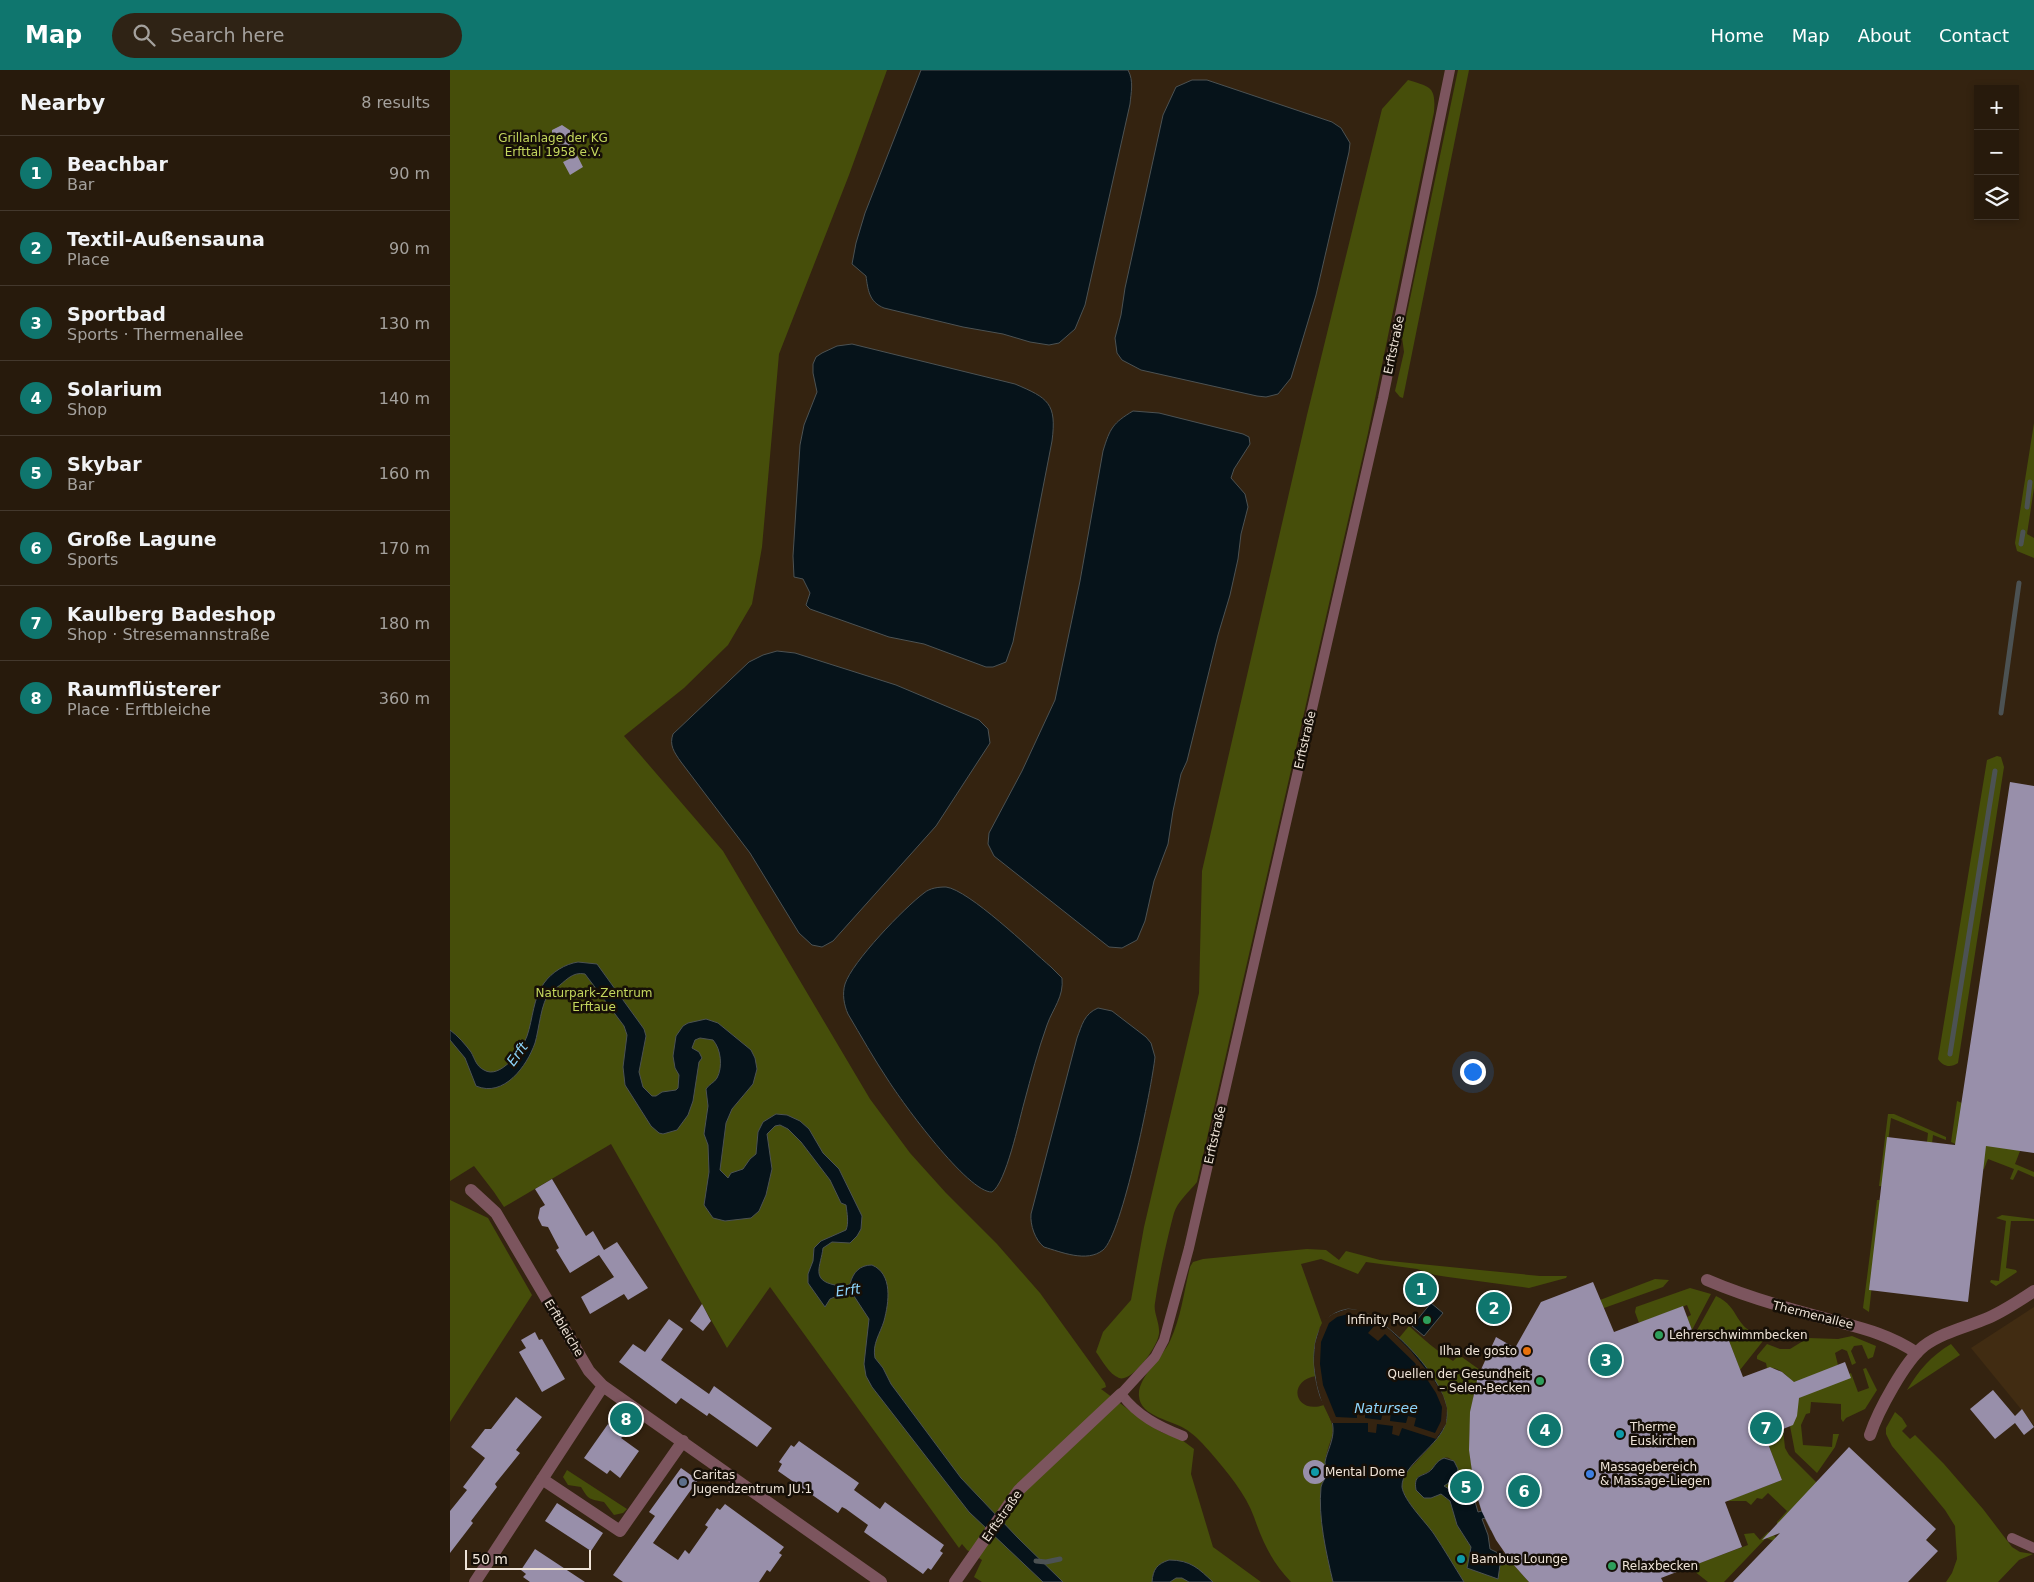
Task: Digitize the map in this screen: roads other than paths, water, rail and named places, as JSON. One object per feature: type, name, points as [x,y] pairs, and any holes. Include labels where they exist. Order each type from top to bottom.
[{"type":"street","name":"Erftbleiche","points":[[471,1190],[496,1213],[589,1371],[603,1386],[881,1582]]},
{"type":"street","name":"Thermenallee","points":[[1707,1280],[1764,1302],[1873,1331],[1896,1340],[1917,1353]]},
{"type":"street","points":[[1870,1434],[1889,1396],[1917,1353],[1933,1340],[1988,1318],[2034,1290]]},
{"type":"street","points":[[475,1582],[603,1386]]},
{"type":"street","name":"Erftstraße","points":[[955,1582],[1019,1490],[1121,1394]]},
{"type":"street","points":[[542,1479],[620,1531],[683,1441]]},
{"type":"lane","name":"Erftstraße","points":[[1121,1394],[1155,1357],[1164,1340],[1189,1248],[1383,398],[1450,70]]},
{"type":"lane","points":[[1121,1394],[1131,1407],[1146,1418],[1160,1427],[1183,1436]]},
{"type":"lane","points":[[2012,1538],[2034,1548]]},
{"type":"water","points":[[921,70],[1128,70],[1132,83],[1130,104],[1085,305],[1075,329],[1059,343],[1049,345],[1030,342],[1003,334],[963,327],[884,308],[872,299],[866,276],[852,264],[865,213]]},
{"type":"water","points":[[1192,80],[1207,80],[1332,122],[1341,128],[1350,143],[1316,295],[1291,378],[1278,394],[1266,397],[1257,396],[1141,370],[1122,360],[1117,353],[1115,338],[1163,115],[1176,87]]},
{"type":"water","points":[[852,344],[1015,384],[1043,398],[1051,410],[1053,418],[1052,441],[1013,642],[1006,662],[993,667],[986,667],[924,644],[889,637],[810,609],[806,605],[810,593],[803,579],[794,577],[793,556],[800,445],[804,425],[817,392],[813,364],[816,357],[822,353],[837,346]]},
{"type":"water","points":[[1133,411],[1159,413],[1243,434],[1249,437],[1250,444],[1234,469],[1231,478],[1245,494],[1248,507],[1230,595],[1218,635],[1187,761],[1181,774],[1168,844],[1154,881],[1145,921],[1137,940],[1122,948],[1109,947],[994,856],[988,844],[989,833],[1022,771],[1055,700],[1080,581],[1103,451],[1113,427]]},
{"type":"water","points":[[777,651],[795,653],[896,685],[979,720],[988,729],[990,743],[936,826],[833,941],[822,947],[812,945],[799,933],[750,853],[681,762],[674,752],[672,745],[673,734],[749,662]]},
{"type":"water","points":[[946,887],[969,898],[984,909],[1062,978],[1060,997],[1049,1019],[1041,1044],[1007,1165],[992,1192],[981,1188],[968,1178],[936,1145],[896,1091],[845,1007],[845,984],[857,963],[868,949],[904,910],[924,893],[934,888]]},
{"type":"water","name":"Erft","points":[[578,962],[597,964],[644,1029],[646,1036],[639,1072],[643,1087],[652,1096],[678,1088],[679,1075],[675,1068],[673,1056],[676,1036],[683,1026],[688,1023],[706,1019],[718,1023],[751,1050],[757,1069],[753,1084],[732,1109],[726,1123],[720,1170],[728,1178],[731,1173],[743,1169],[756,1154],[758,1132],[763,1122],[776,1114],[787,1115],[800,1121],[809,1129],[823,1153],[839,1169],[862,1216],[861,1229],[850,1243],[832,1242],[823,1248],[819,1266],[822,1280],[835,1285],[846,1286],[850,1284],[855,1273],[864,1266],[872,1265],[879,1269],[886,1282],[888,1297],[884,1321],[875,1344],[875,1358],[883,1368],[891,1384],[961,1478],[1063,1582],[1043,1582],[969,1512],[872,1387],[866,1376],[864,1364],[869,1319],[852,1293],[846,1292],[830,1299],[825,1307],[808,1283],[808,1274],[813,1261],[814,1248],[821,1241],[846,1230],[848,1218],[846,1205],[841,1203],[830,1180],[801,1142],[788,1129],[780,1125],[775,1126],[767,1134],[772,1169],[766,1195],[759,1211],[751,1218],[725,1221],[713,1218],[704,1205],[709,1172],[708,1145],[704,1134],[708,1106],[706,1089],[717,1078],[720,1064],[718,1048],[713,1040],[700,1038],[695,1040],[692,1048],[699,1052],[702,1058],[699,1062],[693,1101],[688,1115],[677,1130],[663,1134],[659,1133],[651,1126],[625,1085],[623,1067],[627,1035],[624,1026],[585,974],[580,973],[569,978],[551,991],[547,997],[542,1009],[535,1043],[526,1061],[513,1078],[496,1088],[486,1089],[476,1086],[465,1058],[450,1040],[450,1030],[469,1049],[479,1066],[490,1072],[497,1071],[510,1062],[524,1042],[540,989],[544,983],[559,969]]},
{"type":"water","points":[[1098,1008],[1112,1011],[1146,1037],[1151,1043],[1155,1057],[1135,1159],[1119,1218],[1111,1239],[1103,1250],[1097,1254],[1082,1256],[1066,1254],[1044,1247],[1034,1232],[1031,1214],[1077,1038],[1082,1024],[1093,1010]]},
{"type":"water","name":"Infinity Pool","points":[[1431,1303],[1443,1313],[1424,1336],[1412,1326]]},
{"type":"water","name":"Natursee","points":[[1348,1309],[1370,1315],[1395,1334],[1422,1361],[1442,1393],[1446,1408],[1446,1422],[1443,1430],[1408,1471],[1403,1479],[1402,1487],[1415,1511],[1434,1534],[1464,1582],[1333,1582],[1323,1535],[1320,1499],[1321,1487],[1327,1473],[1325,1462],[1333,1428],[1332,1420],[1320,1396],[1314,1356],[1315,1343],[1325,1321],[1335,1313]]},
{"type":"water","points":[[1444,1458],[1454,1461],[1458,1469],[1456,1478],[1444,1486],[1449,1489],[1459,1476],[1466,1482],[1463,1486],[1459,1486],[1464,1491],[1461,1494],[1468,1494],[1471,1497],[1469,1489],[1471,1487],[1478,1512],[1482,1511],[1474,1486],[1510,1521],[1491,1530],[1485,1518],[1482,1519],[1488,1535],[1490,1549],[1498,1553],[1498,1558],[1508,1557],[1512,1563],[1500,1565],[1498,1579],[1467,1568],[1471,1547],[1457,1525],[1450,1501],[1441,1494],[1431,1498],[1424,1498],[1416,1490],[1416,1480],[1429,1472],[1438,1461]]},
{"type":"water","points":[[1177,1560],[1199,1569],[1213,1582],[1189,1582],[1182,1578],[1176,1578],[1170,1582],[1152,1582],[1156,1568],[1161,1563]]},
{"type":"waterway","points":[[2027,507],[2030,482]]},
{"type":"waterway","points":[[2021,544],[2023,532]]},
{"type":"waterway","points":[[2001,713],[2019,583]]},
{"type":"waterway","points":[[1950,1054],[1995,771]]},
{"type":"waterway","points":[[1036,1561],[1046,1562],[1060,1559]]},
{"type":"place","name":"Beachbar","points":[[1421,1289]]},
{"type":"place","name":"Textil-Außensauna","points":[[1494,1308]]},
{"type":"place","name":"Infinity Pool","points":[[1427,1320]]},
{"type":"place","name":"Lehrerschwimmbecken","points":[[1659,1335]]},
{"type":"place","name":"Ilha de gosto","points":[[1527,1351]]},
{"type":"place","name":"Sportbad","points":[[1606,1360]]},
{"type":"place","name":"Quellen der Gesundheit – Selen-Becken","points":[[1540,1381]]},
{"type":"place","name":"Raumflüsterer","points":[[626,1419]]},
{"type":"place","name":"Kaulberg Badeshop","points":[[1766,1428]]},
{"type":"place","name":"Solarium","points":[[1545,1430]]},
{"type":"place","name":"Therme Euskirchen","points":[[1620,1434]]},
{"type":"place","name":"Mental Dome","points":[[1315,1472]]},
{"type":"place","name":"Massagebereich & Massage-Liegen","points":[[1590,1474]]},
{"type":"place","name":"Caritas Jugendzentrum JU.1","points":[[683,1482]]},
{"type":"place","name":"Skybar","points":[[1466,1487]]},
{"type":"place","name":"Große Lagune","points":[[1524,1491]]},
{"type":"place","name":"Bambus Lounge","points":[[1461,1559]]},
{"type":"place","name":"Relaxbecken","points":[[1612,1566]]},
{"type":"park label","name":"Grillanlage der KG Erfttal 1958 e.V.","points":[[553,145]]},
{"type":"park label","name":"Naturpark-Zentrum Erftaue","points":[[594,1000]]}]
